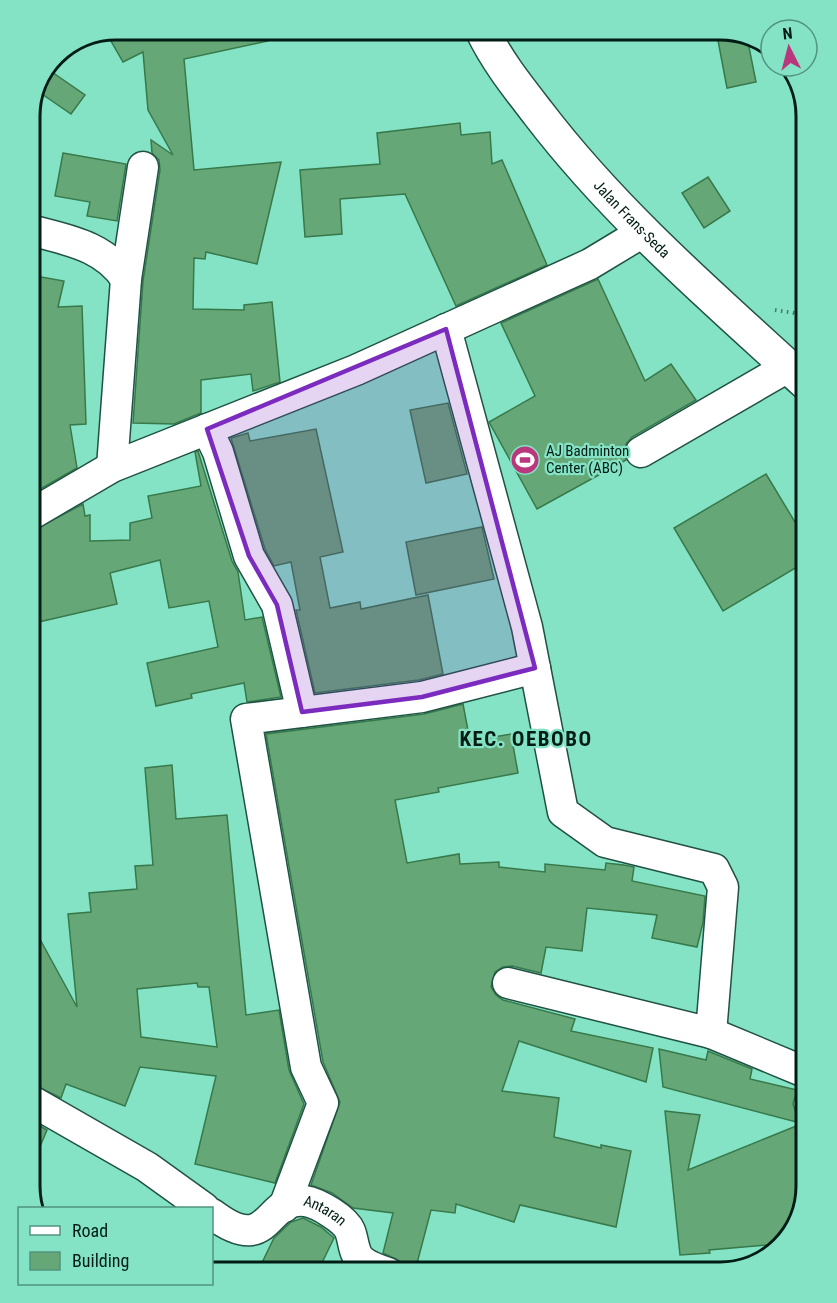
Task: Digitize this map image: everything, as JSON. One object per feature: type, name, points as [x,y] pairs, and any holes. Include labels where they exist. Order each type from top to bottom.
[{"type":"main road","name":"Jalan Frans-Seda","points":[[487,41],[495,56],[573,159],[643,232],[796,374]]},
{"type":"street","points":[[112,467],[126,279],[143,167]]},
{"type":"street","points":[[41,509],[112,467],[356,370],[590,264],[643,232]]},
{"type":"street","points":[[41,233],[93,248],[118,267],[126,279]]},
{"type":"street","points":[[446,329],[524,615],[563,812],[605,842],[714,868],[723,887],[711,1033]]},
{"type":"street","points":[[641,452],[796,377]]},
{"type":"street","points":[[207,429],[218,452],[249,556],[278,605],[302,712]]},
{"type":"street","points":[[284,1207],[322,1103],[306,1067],[246,719],[422,697],[535,668]]},
{"type":"street","points":[[508,983],[711,1033],[796,1068]]},
{"type":"street","points":[[40,1106],[147,1167],[201,1207]]},
{"type":"street","name":"Antaran","points":[[213,1215],[226,1225],[241,1231],[251,1231],[258,1229],[284,1207],[303,1201],[342,1220],[350,1230],[354,1249],[361,1260],[365,1262]]},
{"type":"highlighted area","points":[[446,329],[535,668],[422,697],[302,712],[277,605],[249,556],[207,429]]},
{"type":"building","points":[[268,40],[184,59],[194,170],[281,162],[257,264],[206,252],[205,259],[194,258],[193,309],[244,310],[244,305],[272,302],[280,382],[253,391],[251,374],[201,380],[201,413],[174,424],[133,423],[143,281],[160,170],[159,160],[152,153],[151,140],[173,155],[148,110],[143,52],[123,62],[111,41]]},
{"type":"building","points":[[718,41],[736,42],[749,46],[756,82],[727,88]]},
{"type":"building","points":[[54,73],[85,95],[71,114],[44,95]]},
{"type":"building","points":[[460,123],[461,135],[490,132],[492,164],[502,160],[547,265],[456,306],[405,194],[340,199],[342,234],[305,237],[300,170],[380,164],[377,133]]},
{"type":"building","points":[[63,153],[126,164],[117,221],[87,216],[90,202],[55,196]]},
{"type":"building","points":[[708,177],[730,211],[704,228],[682,193]]},
{"type":"building","points":[[41,277],[64,281],[58,307],[82,306],[86,424],[70,425],[77,468],[41,489]]},
{"type":"building","points":[[598,279],[645,381],[671,364],[696,400],[632,437],[626,444],[626,460],[537,509],[489,422],[535,396],[501,323]]},
{"type":"building","points":[[448,403],[467,474],[426,483],[410,410]]},
{"type":"building","points":[[316,429],[343,552],[320,557],[330,608],[360,602],[361,609],[428,595],[443,674],[419,680],[315,693],[296,610],[300,610],[291,562],[274,566],[265,549],[231,438],[248,433],[250,441]]},
{"type":"building","points":[[198,451],[232,561],[238,572],[245,620],[262,617],[281,697],[247,702],[244,683],[191,694],[192,698],[156,706],[147,663],[218,647],[209,601],[169,608],[160,560],[110,573],[117,604],[41,622],[41,526],[83,504],[85,516],[90,515],[90,541],[130,540],[130,523],[152,518],[148,496],[201,486],[195,452]]},
{"type":"building","points":[[766,474],[796,524],[796,568],[723,611],[674,528]]},
{"type":"building","points":[[482,527],[494,579],[416,595],[406,542]]},
{"type":"building","points":[[463,704],[470,741],[511,734],[518,773],[438,788],[439,792],[395,800],[407,863],[459,854],[460,864],[499,862],[499,867],[545,872],[545,864],[605,870],[606,863],[634,867],[632,881],[705,896],[703,923],[697,947],[652,938],[657,915],[587,908],[582,951],[546,947],[541,973],[512,966],[503,967],[495,972],[491,987],[503,1000],[575,1019],[571,1031],[653,1048],[646,1082],[519,1041],[502,1091],[559,1098],[554,1137],[601,1148],[601,1145],[631,1151],[616,1227],[520,1205],[514,1222],[456,1204],[455,1213],[431,1210],[417,1262],[401,1262],[383,1253],[393,1213],[353,1208],[332,1193],[311,1185],[340,1102],[323,1062],[266,734],[424,714]]},
{"type":"building","points":[[172,765],[176,819],[227,815],[246,1015],[279,1010],[289,1070],[304,1104],[275,1183],[195,1164],[216,1076],[140,1067],[125,1106],[66,1084],[61,1098],[40,1088],[40,940],[77,1007],[68,914],[91,912],[89,893],[137,889],[135,866],[153,865],[145,768]],"holes":[[[197,983],[198,987],[209,987],[217,1047],[141,1037],[137,989]]]},
{"type":"building","points":[[659,1049],[706,1060],[708,1051],[752,1069],[750,1079],[796,1090],[793,1104],[796,1122],[663,1087]]},
{"type":"building","points":[[665,1111],[700,1115],[688,1170],[796,1126],[796,1197],[791,1216],[778,1237],[770,1245],[680,1255]]},
{"type":"building","points":[[40,1126],[47,1130],[40,1146]]},
{"type":"building","points":[[303,1218],[321,1227],[334,1238],[322,1262],[262,1262],[274,1238],[291,1222]]},
{"type":"place","name":"AJ Badminton Center (ABC)","points":[[525,460]]},
{"type":"district","name":"KEC. OEBOBO","points":[[526,739]]}]
